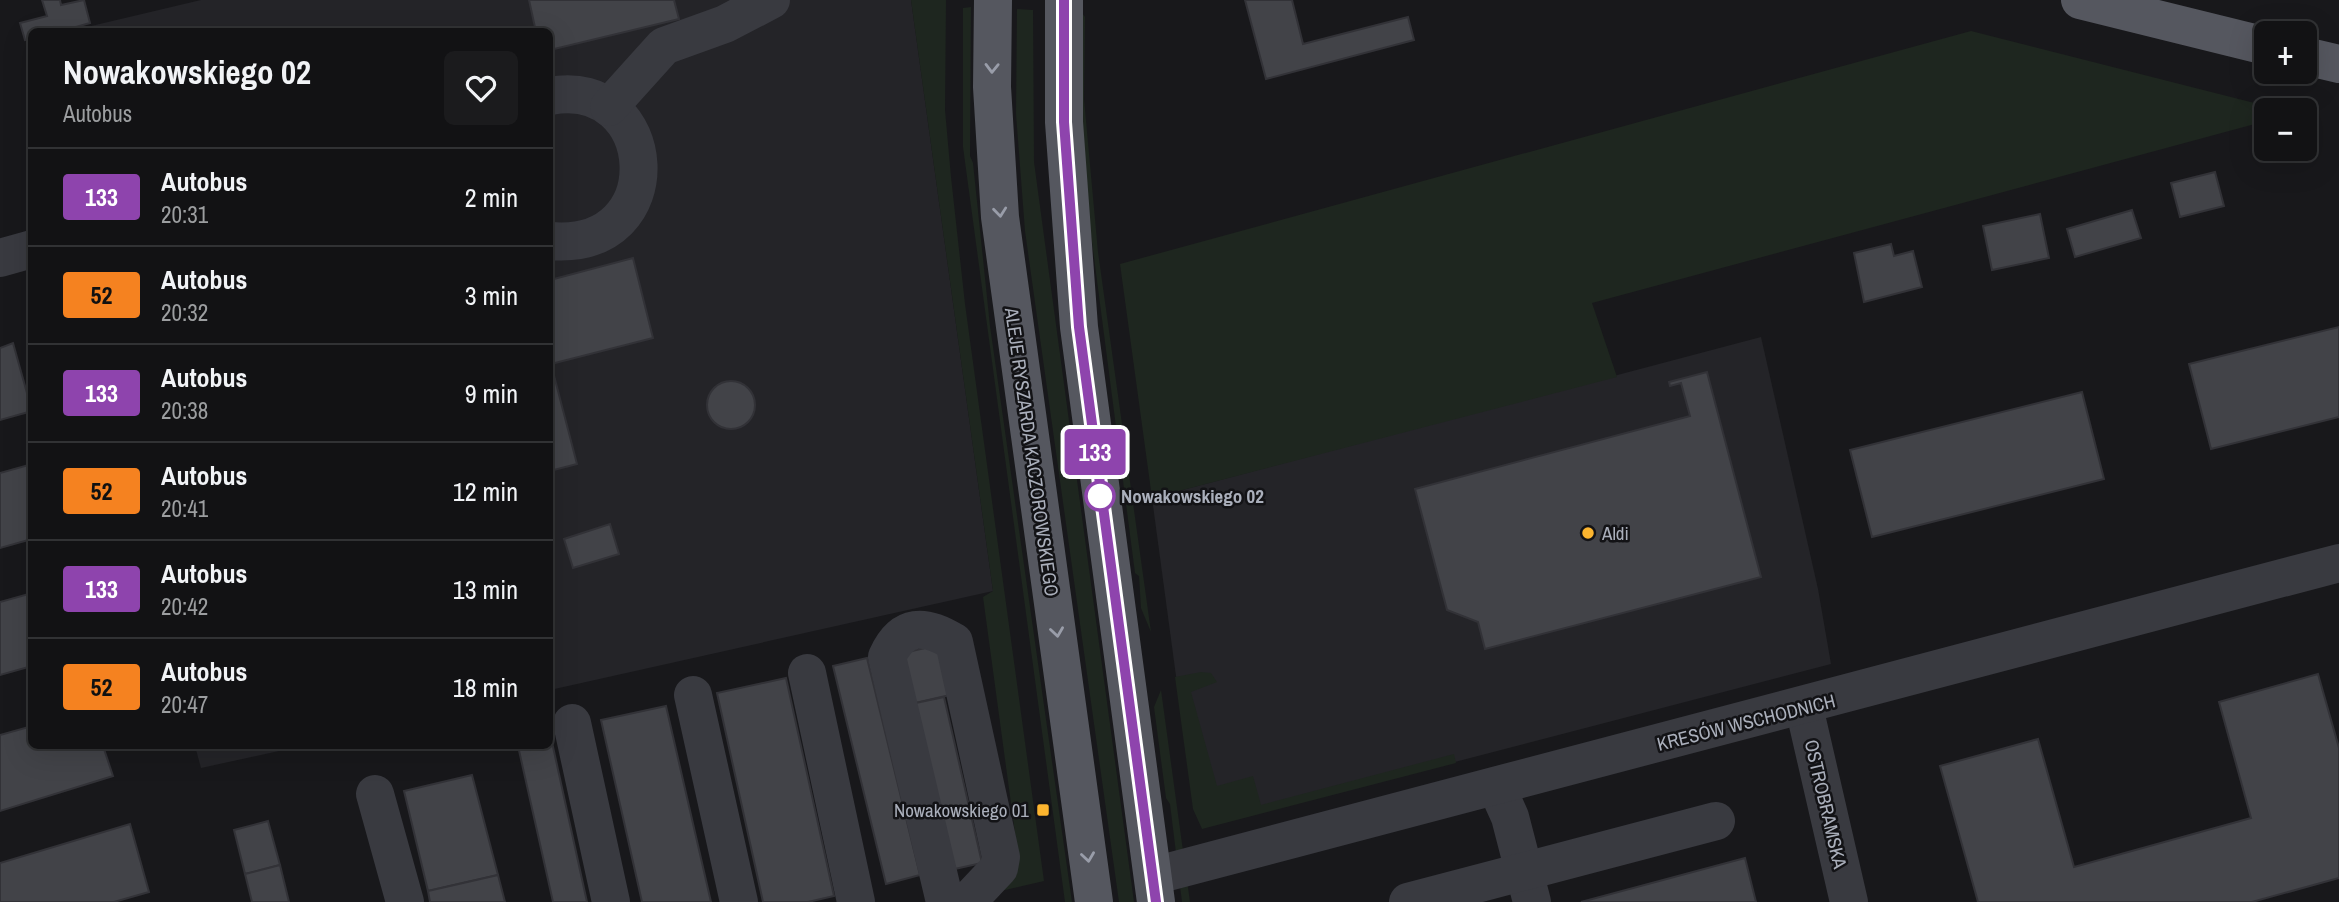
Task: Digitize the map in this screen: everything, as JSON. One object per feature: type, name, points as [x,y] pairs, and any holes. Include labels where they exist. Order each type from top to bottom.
[{"type":"main road","name":"ALEJE RYSZARDA KACZOROWSKIEGO","points":[[993,0],[992,99],[1000,217],[1094,902]]},
{"type":"main road","points":[[1064,0],[1064,122],[1079,327],[1154,889]]},
{"type":"main road","points":[[2080,0],[2254,43]]},
{"type":"main road","points":[[2317,59],[2339,64]]},
{"type":"street","points":[[609,107],[664,46],[725,24],[771,0]]},
{"type":"street","points":[[553,96],[588,97],[609,107],[627,126],[638,149],[640,174],[634,198],[620,220],[600,234],[575,242],[553,241]]},
{"type":"street","points":[[0,258],[28,249]]},
{"type":"street","name":"KRESÓW WSCHODNICH","points":[[1154,889],[1496,786],[1804,707],[2339,563]]},
{"type":"street","points":[[945,902],[887,657],[894,640],[913,630],[932,628],[954,642],[1001,857],[999,868],[967,902]]},
{"type":"street","points":[[807,673],[856,902]]},
{"type":"street","points":[[693,695],[739,902]]},
{"type":"street","name":"OSTROBRAMSKA","points":[[1804,707],[1849,902]]},
{"type":"street","points":[[572,723],[611,902]]},
{"type":"street","points":[[1496,786],[1510,817],[1528,887]]},
{"type":"street","points":[[375,794],[405,902]]},
{"type":"street","points":[[1408,902],[1528,887],[1716,821]]},
{"type":"shaded area","points":[[201,0],[911,0],[993,591],[553,689],[553,28],[83,28]]},
{"type":"shaded area","points":[[911,0],[946,0],[945,110],[965,304],[1044,881],[988,894],[1018,855],[983,597],[993,591]]},
{"type":"shaded area","points":[[971,7],[970,156],[973,163],[990,326],[1072,902],[1065,902],[963,147],[963,8]]},
{"type":"shaded area","points":[[1017,9],[1033,10],[1034,162],[1134,902],[1119,902],[1025,231],[1016,114]]},
{"type":"shaded area","points":[[1082,13],[1085,17],[1084,99],[1098,252],[1151,632],[1141,608],[1139,576],[1135,573],[1082,165]]},
{"type":"shaded area","points":[[1971,31],[2254,103],[2254,124],[1592,303],[1617,377],[1152,498],[1120,264]]},
{"type":"shaded area","points":[[1761,337],[1818,589],[1831,664],[1209,826],[1193,802],[1152,498]]},
{"type":"shaded area","points":[[1211,673],[1217,682],[1191,692],[1217,786],[1253,776],[1261,805],[1454,754],[1456,763],[1202,829],[1193,809],[1175,677]]},
{"type":"shaded area","points":[[1161,690],[1190,902],[1182,902],[1170,804],[1166,798],[1154,707]]},
{"type":"shaded area","points":[[196,749],[288,749],[201,768]]},
{"type":"building","points":[[42,0],[60,0],[61,5],[84,0],[90,23],[72,28],[28,28],[28,39],[25,40],[20,23],[47,16]]},
{"type":"building","points":[[529,0],[674,0],[679,19],[553,49],[553,28],[535,28]]},
{"type":"building","points":[[1245,0],[1292,0],[1303,44],[1408,17],[1414,40],[1266,79]]},
{"type":"building","points":[[2215,172],[2224,206],[2180,217],[2171,183]]},
{"type":"building","points":[[2132,210],[2141,238],[2075,257],[2067,229]]},
{"type":"building","points":[[2040,214],[2049,258],[1992,270],[1983,226]]},
{"type":"building","points":[[1891,244],[1894,256],[1913,251],[1922,287],[1864,302],[1854,253]]},
{"type":"building","points":[[633,258],[653,338],[553,363],[553,279]]},
{"type":"building","points":[[2339,327],[2339,417],[2211,449],[2189,364]]},
{"type":"building","points":[[13,343],[28,397],[28,412],[0,420],[0,348]]},
{"type":"building","points":[[553,372],[577,464],[553,470]]},
{"type":"building","name":"Aldi","points":[[1707,372],[1761,577],[1485,649],[1478,622],[1447,610],[1415,489],[1690,416],[1681,383],[1670,386],[1669,382]]},
{"type":"building","points":[[731,381],[748,388],[755,405],[748,422],[731,429],[714,422],[707,405],[714,388]]},
{"type":"building","points":[[2082,392],[2104,479],[1872,537],[1850,450]]},
{"type":"building","points":[[28,465],[28,540],[0,548],[0,473]]},
{"type":"building","points":[[610,524],[619,554],[573,568],[564,539]]},
{"type":"building","points":[[28,594],[28,667],[0,675],[0,602]]},
{"type":"building","points":[[938,645],[950,695],[911,704],[899,654]]},
{"type":"building","points":[[867,658],[920,875],[886,884],[833,666]]},
{"type":"building","points":[[2318,674],[2339,748],[2339,878],[2252,902],[1978,902],[1940,766],[2038,739],[2074,867],[2251,818],[2219,702]]},
{"type":"building","points":[[786,678],[834,896],[808,902],[763,902],[717,693]]},
{"type":"building","points":[[944,697],[982,863],[950,870],[911,704]]},
{"type":"building","points":[[666,706],[711,902],[642,902],[601,720]]},
{"type":"building","points":[[28,727],[28,749],[104,749],[113,776],[0,811],[0,735]]},
{"type":"building","points":[[553,747],[587,902],[553,902],[519,749],[553,749]]},
{"type":"building","points":[[472,775],[498,875],[428,891],[404,791]]},
{"type":"building","points":[[268,821],[280,865],[245,874],[234,830]]},
{"type":"building","points":[[130,824],[149,892],[114,902],[0,902],[0,863]]},
{"type":"building","points":[[1745,858],[1756,902],[1581,902]]},
{"type":"building","points":[[280,865],[289,902],[252,902],[245,874]]},
{"type":"building","points":[[498,875],[505,902],[430,902],[428,891]]},
{"type":"bus line","name":"133","points":[[1064,0],[1064,122],[1079,327],[1156,902]]},
{"type":"place","name":"Nowakowskiego 02","points":[[1100,496]]},
{"type":"place","name":"Aldi","points":[[1588,533]]},
{"type":"place","name":"Nowakowskiego 01","points":[[1043,810]]}]
